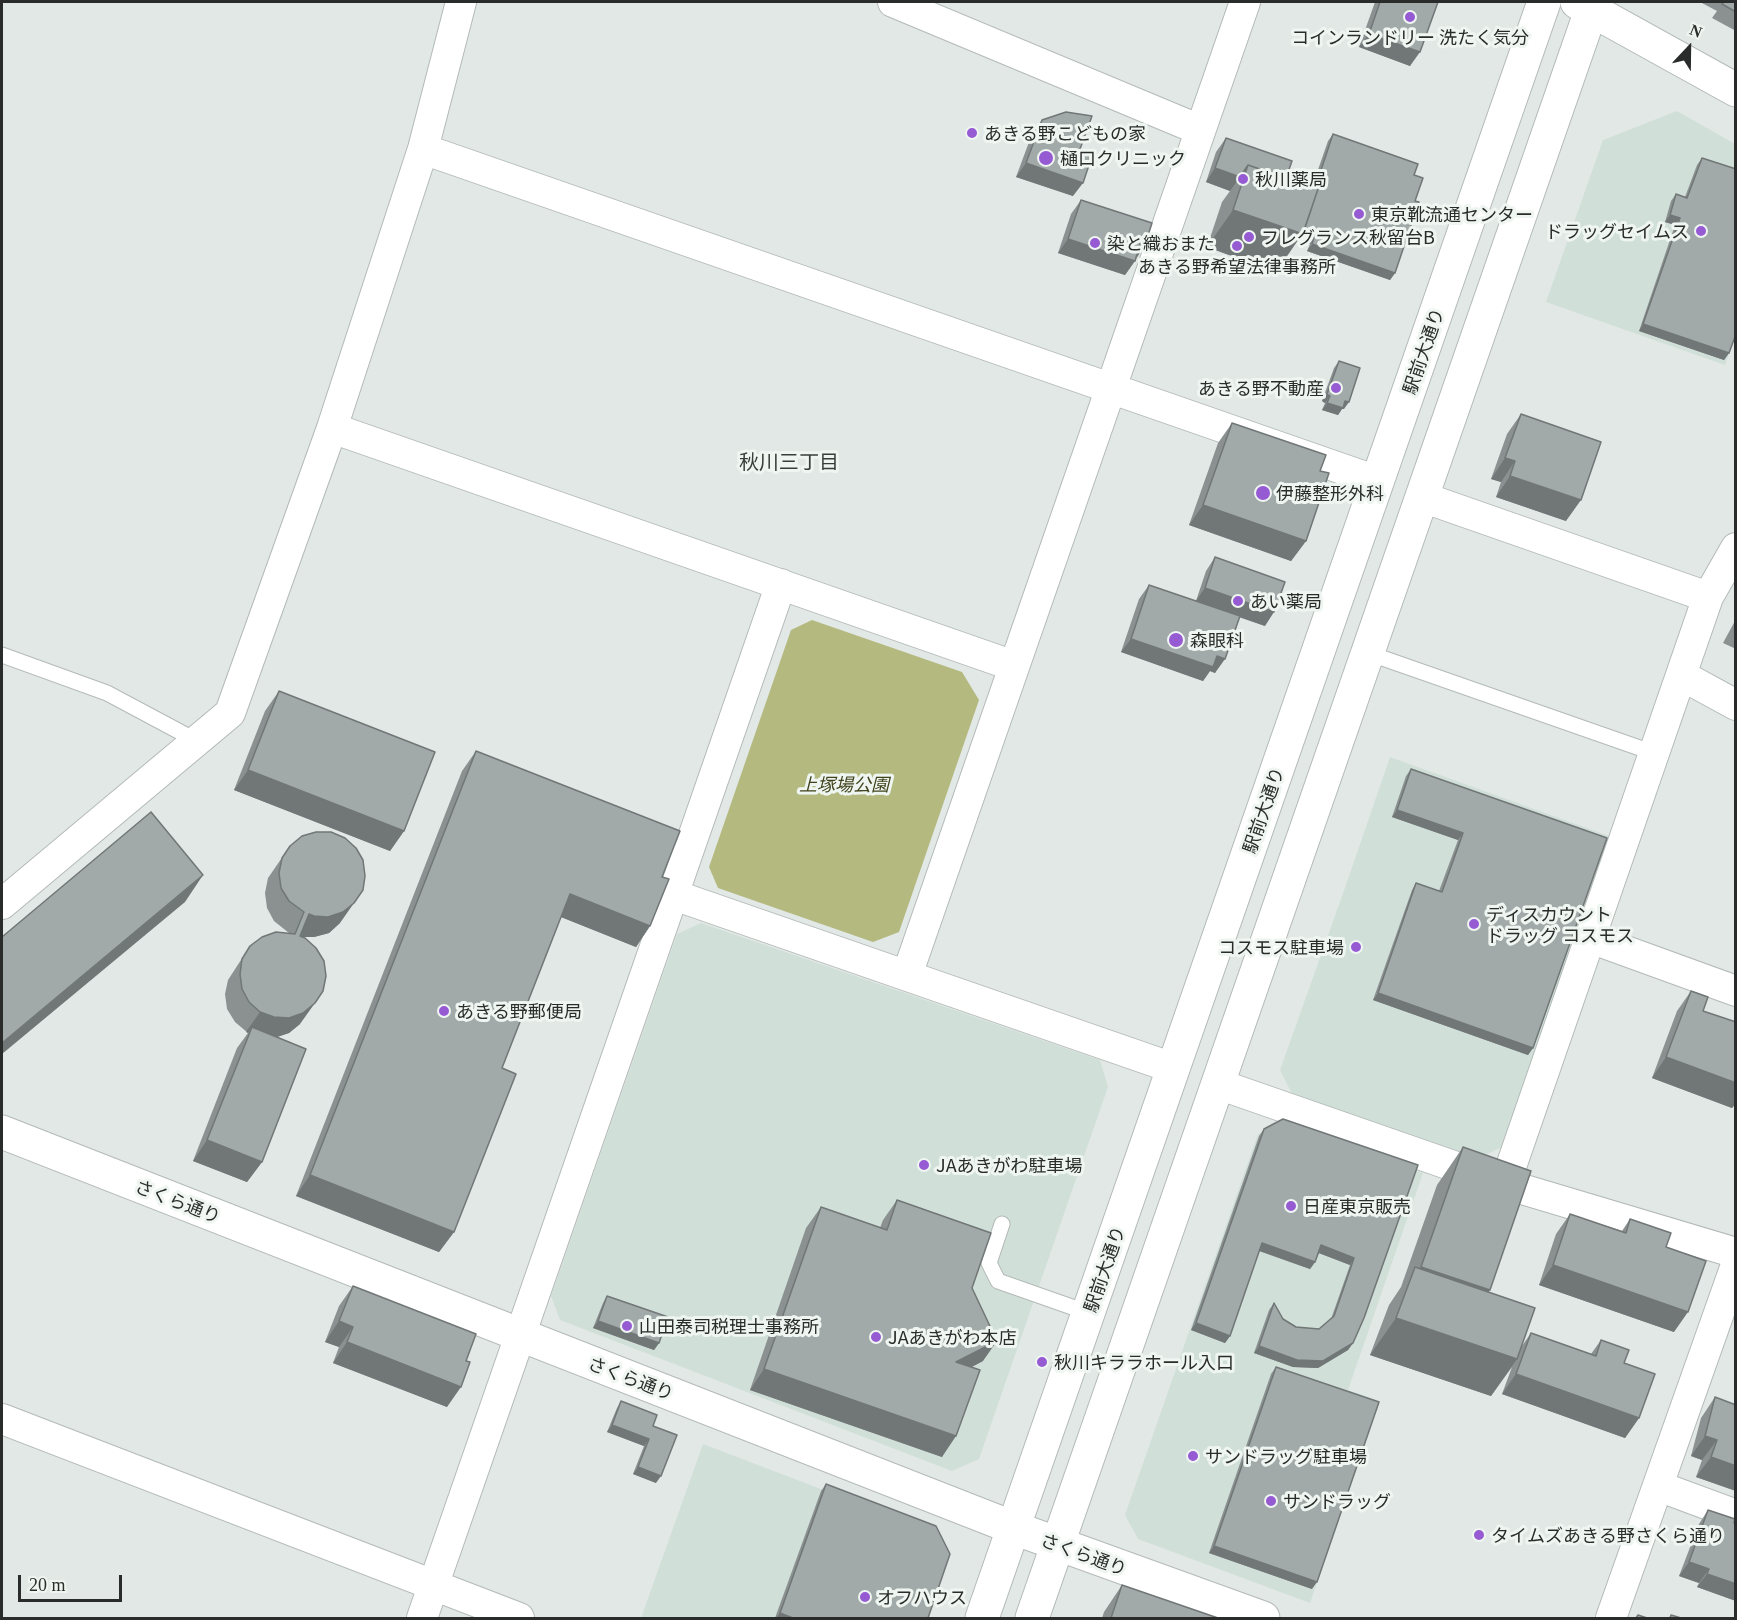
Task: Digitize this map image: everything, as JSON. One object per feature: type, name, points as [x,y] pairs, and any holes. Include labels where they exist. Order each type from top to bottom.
[{"type":"street","points":[[2,904],[230,713],[332,428],[423,150],[461,2]]},
{"type":"street","points":[[894,2],[1200,130]]},
{"type":"street","points":[[907,975],[1245,2]]},
{"type":"street","name":"駅前大通り","points":[[982,1618],[1544,2]]},
{"type":"street","points":[[1032,1618],[1422,497],[1587,4],[1736,90]]},
{"type":"street","points":[[423,150],[1377,481]]},
{"type":"street","points":[[332,428],[1014,666]]},
{"type":"street","points":[[1422,497],[1708,597]]},
{"type":"street","points":[[1505,1184],[1708,597],[1736,548]]},
{"type":"street","points":[[422,1618],[782,584]]},
{"type":"street","points":[[1681,675],[1736,705]]},
{"type":"street","points":[[674,895],[1173,1068]]},
{"type":"street","points":[[1590,938],[1736,991]]},
{"type":"street","points":[[1218,1084],[1505,1184],[1736,1253]]},
{"type":"street","name":"さくら通り","points":[[2,1132],[1014,1528],[1263,1618]]},
{"type":"street","points":[[1611,1618],[1736,1265]]},
{"type":"street","points":[[2,1419],[519,1618]]},
{"type":"street","points":[[1658,1486],[1736,1515]]},
{"type":"lane","points":[[1368,652],[1654,753]]},
{"type":"lane","points":[[2,655],[106,693],[196,741]]},
{"type":"lane","points":[[1002,1224],[989,1263],[998,1281],[1089,1313]]},
{"type":"shaded area","points":[[1677,111],[1735,144],[1736,334],[1725,365],[1546,302],[1603,140]]},
{"type":"shaded area","points":[[1390,757],[1609,836],[1502,1147],[1479,1158],[1292,1094],[1280,1070]]},
{"type":"shaded area","points":[[701,923],[1100,1060],[1108,1087],[979,1459],[952,1471],[560,1320],[551,1296],[677,934]]},
{"type":"shaded area","points":[[1279,1123],[1423,1173],[1348,1390],[1380,1401],[1310,1603],[1138,1539],[1125,1515],[1258,1134]]},
{"type":"shaded area","points":[[703,1444],[931,1531],[925,1618],[641,1618]]},
{"type":"green space","name":"上塚場公園","points":[[812,620],[962,672],[979,700],[899,932],[873,942],[718,888],[709,867],[791,630]]},
{"type":"building","points":[[1380,2],[1438,2],[1420,52],[1369,34]]},
{"type":"building","points":[[1736,2],[1736,12],[1722,4]]},
{"type":"building","points":[[1066,112],[1092,116],[1079,152],[1092,156],[1083,183],[1026,163],[1042,120]]},
{"type":"building","points":[[1333,134],[1418,164],[1414,175],[1423,178],[1415,201],[1419,202],[1395,273],[1312,244],[1314,237],[1303,233]]},
{"type":"building","points":[[1226,138],[1292,161],[1286,178],[1248,165],[1240,177],[1215,168]]},
{"type":"building","points":[[1702,158],[1736,169],[1736,334],[1729,353],[1643,324],[1680,218],[1670,215],[1676,194],[1687,198]]},
{"type":"building","points":[[1248,165],[1318,189],[1303,234],[1233,210]]},
{"type":"building","points":[[1081,200],[1152,223],[1145,245],[1140,244],[1135,261],[1068,239]]},
{"type":"building","points":[[1339,361],[1360,368],[1349,402],[1345,401],[1343,408],[1327,403],[1330,396],[1327,394]]},
{"type":"building","points":[[1521,414],[1601,442],[1581,500],[1510,476],[1515,461],[1505,458]]},
{"type":"building","points":[[1232,423],[1326,455],[1320,471],[1329,473],[1306,541],[1203,505]]},
{"type":"building","points":[[1215,557],[1285,582],[1274,612],[1205,588]]},
{"type":"building","points":[[1149,585],[1240,616],[1225,659],[1217,656],[1213,667],[1131,639]]},
{"type":"building","points":[[279,691],[435,752],[404,831],[248,770]]},
{"type":"building","points":[[476,751],[680,831],[662,877],[669,879],[650,926],[570,894],[502,1068],[516,1074],[454,1232],[310,1175]]},
{"type":"building","points":[[1411,769],[1607,838],[1533,1048],[1378,993],[1416,883],[1442,892],[1463,833],[1397,810]]},
{"type":"building","points":[[151,812],[203,875],[2,1043],[2,937]]},
{"type":"building","points":[[316,832],[331,832],[345,838],[356,848],[363,860],[365,876],[363,890],[354,903],[343,912],[328,917],[309,914],[300,936],[316,948],[324,961],[326,976],[323,991],[315,1003],[303,1013],[289,1018],[274,1017],[260,1012],[249,1002],[242,989],[240,974],[242,959],[250,946],[262,937],[276,932],[295,934],[304,912],[289,901],[281,888],[279,873],[282,858],[290,846],[302,836]]},
{"type":"building","points":[[1691,991],[1708,997],[1703,1011],[1736,1022],[1736,1083],[1666,1057]]},
{"type":"building","points":[[252,1027],[306,1049],[262,1162],[207,1140]]},
{"type":"building","points":[[1283,1119],[1418,1165],[1353,1343],[1323,1361],[1297,1360],[1259,1346],[1274,1303],[1283,1319],[1296,1327],[1319,1329],[1334,1316],[1354,1258],[1321,1245],[1315,1262],[1262,1243],[1230,1336],[1196,1323],[1264,1129]]},
{"type":"building","points":[[1463,1147],[1531,1171],[1490,1290],[1421,1267]]},
{"type":"building","points":[[897,1200],[991,1233],[972,1288],[997,1341],[956,1362],[980,1370],[956,1436],[764,1369],[821,1207],[887,1230]]},
{"type":"building","points":[[1570,1214],[1626,1233],[1630,1219],[1671,1233],[1666,1247],[1706,1261],[1688,1312],[1553,1265]]},
{"type":"building","points":[[1415,1267],[1535,1308],[1517,1359],[1396,1318]]},
{"type":"building","points":[[353,1286],[476,1334],[466,1361],[470,1362],[461,1387],[347,1342],[353,1327],[339,1321]]},
{"type":"building","points":[[607,1296],[668,1317],[659,1343],[598,1321]]},
{"type":"building","points":[[1531,1333],[1596,1356],[1601,1340],[1629,1350],[1624,1363],[1655,1374],[1639,1418],[1516,1374]]},
{"type":"building","points":[[1276,1367],[1379,1402],[1317,1582],[1214,1546]]},
{"type":"building","points":[[1715,1397],[1736,1405],[1736,1466],[1711,1457],[1717,1440],[1705,1436]]},
{"type":"building","points":[[621,1401],[657,1415],[653,1426],[677,1435],[661,1476],[638,1467],[649,1439],[612,1425]]},
{"type":"building","points":[[826,1484],[936,1526],[950,1554],[928,1618],[793,1618],[780,1613]]},
{"type":"building","points":[[1708,1510],[1735,1519],[1736,1584],[1707,1574],[1709,1569],[1689,1562]]},
{"type":"building","points":[[1122,1585],[1218,1618],[1111,1618]]},
{"type":"place","name":"コインランドリー 洗たく気分","points":[[1410,17]]},
{"type":"place","name":"あきる野こどもの家","points":[[972,133]]},
{"type":"place","name":"樋口クリニック","points":[[1046,158]]},
{"type":"place","name":"秋川薬局","points":[[1243,179]]},
{"type":"place","name":"東京靴流通センター","points":[[1359,214]]},
{"type":"place","name":"ドラッグセイムス","points":[[1701,231]]},
{"type":"place","name":"フレグランス秋留台B","points":[[1249,237]]},
{"type":"place","name":"染と織おまた","points":[[1095,243]]},
{"type":"place","name":"あきる野希望法律事務所","points":[[1237,246]]},
{"type":"place","name":"あきる野不動産","points":[[1336,388]]},
{"type":"place","name":"伊藤整形外科","points":[[1263,493]]},
{"type":"place","name":"あい薬局","points":[[1238,601]]},
{"type":"place","name":"森眼科","points":[[1176,640]]},
{"type":"place","name":"ディスカウント ドラッグ コスモス","points":[[1474,924]]},
{"type":"place","name":"コスモス駐車場","points":[[1356,947]]},
{"type":"place","name":"あきる野郵便局","points":[[444,1011]]},
{"type":"place","name":"JAあきがわ駐車場","points":[[924,1165]]},
{"type":"place","name":"日産東京販売","points":[[1291,1206]]},
{"type":"place","name":"山田泰司税理士事務所","points":[[627,1326]]},
{"type":"place","name":"JAあきがわ本店","points":[[876,1337]]},
{"type":"place","name":"秋川キララホール入口","points":[[1042,1362]]},
{"type":"place","name":"サンドラッグ駐車場","points":[[1193,1456]]},
{"type":"place","name":"サンドラッグ","points":[[1271,1501]]},
{"type":"place","name":"タイムズあきる野さくら通り","points":[[1479,1535]]},
{"type":"place","name":"オフハウス","points":[[865,1597]]},
{"type":"district","name":"秋川三丁目","points":[[789,461]]}]
